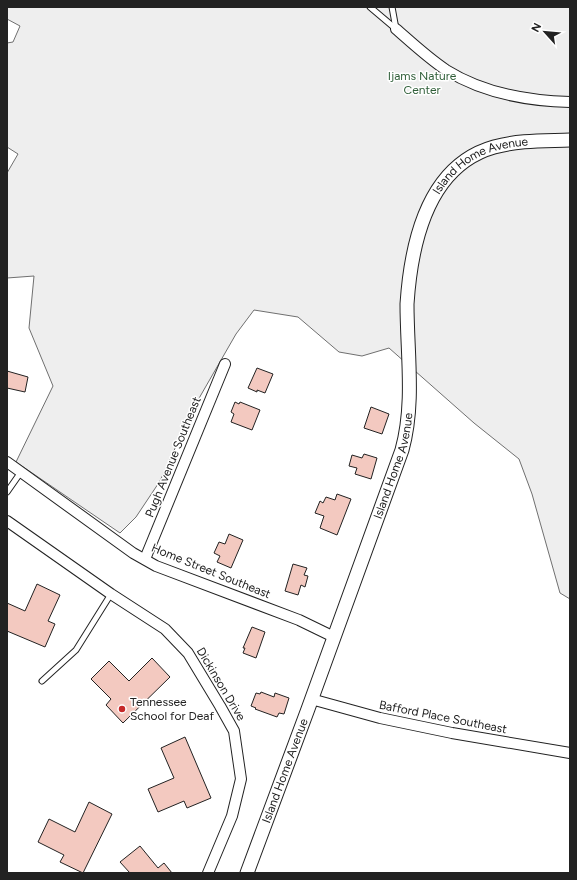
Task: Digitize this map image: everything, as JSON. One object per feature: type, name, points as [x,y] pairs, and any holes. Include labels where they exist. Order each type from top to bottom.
[{"type":"street","points":[[396,29],[433,61],[458,77],[471,83],[486,89],[530,99],[570,102]]},
{"type":"street","name":"Island Home Avenue","points":[[247,873],[394,476],[405,440],[408,423],[409,396],[407,315],[408,291],[411,264],[416,242],[429,204],[440,186],[453,171],[472,156],[485,150],[513,143],[570,140]]},
{"type":"street","name":"Pugh Avenue Southeast","points":[[145,559],[225,364]]},
{"type":"street","name":"Home Street Southeast","points":[[7,462],[133,553],[156,566],[299,620],[334,637]]},
{"type":"street","name":"Dickinson Drive","points":[[7,521],[111,594],[164,629],[188,653],[234,732],[241,779],[232,816],[208,873]]},
{"type":"street","name":"Bafford Place Southeast","points":[[312,699],[380,718],[570,753]]},
{"type":"lane","points":[[370,7],[396,29]]},
{"type":"lane","points":[[392,7],[396,29]]},
{"type":"lane","points":[[7,492],[21,472]]},
{"type":"lane","points":[[42,681],[76,650],[111,594]]},
{"type":"green space","name":"Ijams Nature Center","points":[[7,7],[570,7],[570,599],[560,593],[532,494],[519,459],[474,423],[389,348],[362,356],[339,352],[298,317],[254,310],[236,334],[194,407],[160,481],[136,517],[120,533],[16,462],[53,386],[29,328],[34,276],[7,278],[7,173],[18,154],[7,147],[7,43],[13,42],[20,26],[7,19]]},
{"type":"building","points":[[257,368],[273,374],[265,393],[257,390],[257,392],[248,388]]},
{"type":"building","points":[[7,371],[28,377],[25,392],[7,388]]},
{"type":"building","points":[[235,402],[239,404],[240,402],[260,410],[252,430],[231,422],[234,414],[231,412]]},
{"type":"building","points":[[371,407],[389,414],[382,434],[364,428]]},
{"type":"building","points":[[364,454],[377,458],[371,479],[355,474],[357,468],[349,466],[352,455],[362,458]]},
{"type":"building","points":[[337,494],[351,499],[337,535],[320,528],[324,516],[315,513],[320,501],[323,503],[326,497],[335,500]]},
{"type":"building","points":[[229,534],[243,540],[231,568],[217,562],[220,556],[214,553],[219,542],[225,544]]},
{"type":"building","points":[[293,564],[307,568],[304,575],[308,576],[305,587],[301,585],[298,595],[285,591]]},
{"type":"building","points":[[37,584],[60,595],[48,621],[55,624],[45,647],[7,631],[7,603],[25,611]]},
{"type":"building","points":[[252,627],[265,632],[256,658],[243,653],[245,648],[243,648]]},
{"type":"building","points":[[152,658],[170,677],[123,723],[106,705],[111,699],[91,679],[109,661],[129,681]]},
{"type":"building","points":[[261,692],[274,697],[275,693],[289,698],[284,714],[279,713],[277,717],[255,709],[256,708],[251,706],[256,693],[260,694]]},
{"type":"building","points":[[185,737],[211,798],[187,808],[184,801],[158,812],[148,789],[174,778],[161,748]]},
{"type":"building","points":[[89,802],[112,814],[83,873],[60,862],[64,855],[38,842],[49,819],[75,832]]},
{"type":"building","points":[[140,846],[158,868],[164,863],[172,873],[130,873],[120,862]]},
{"type":"place","name":"Tennessee School for Deaf","points":[[122,709]]}]
